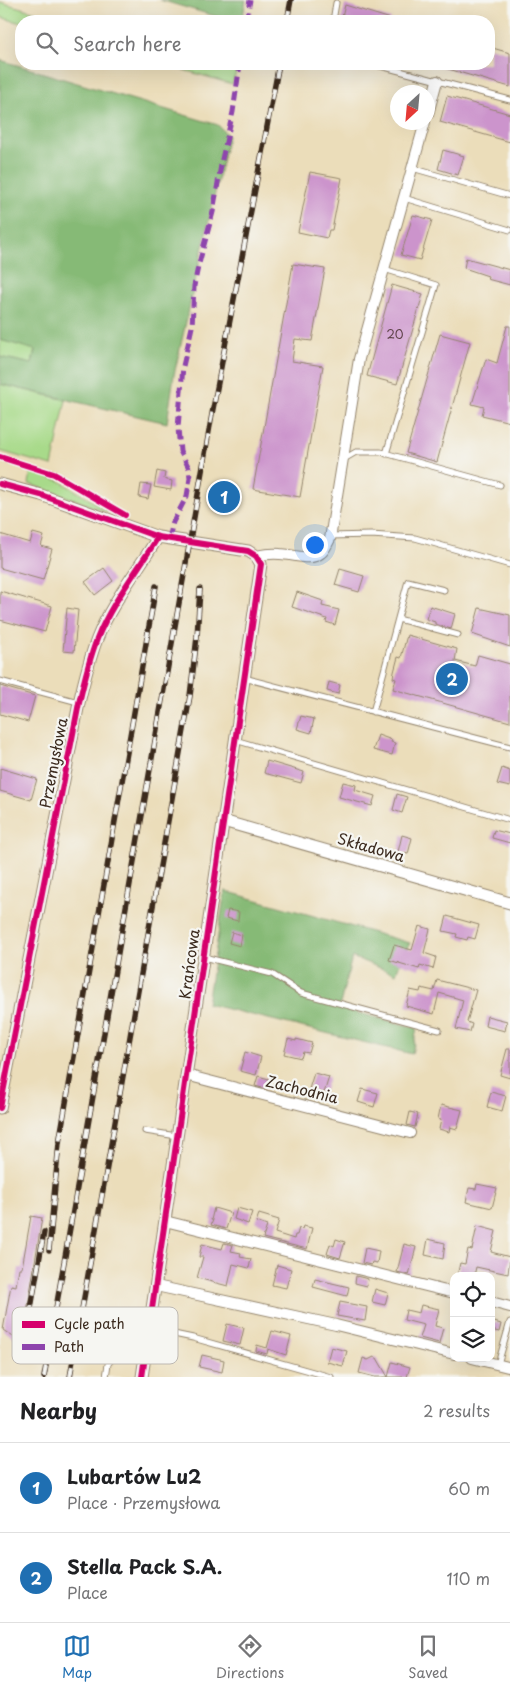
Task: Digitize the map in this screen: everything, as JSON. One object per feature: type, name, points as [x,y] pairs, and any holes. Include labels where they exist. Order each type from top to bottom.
[{"type":"street","points":[[435,88],[437,81]]},
{"type":"street","points":[[0,484],[40,495],[158,537],[248,551],[256,556],[266,553],[302,557],[320,554],[330,536],[359,359],[423,130]]},
{"type":"street","name":"Przemysłowa","points":[[0,1108],[79,703],[97,638],[114,606],[158,537]]},
{"type":"street","name":"Krańcowa","points":[[153,1307],[261,564],[256,556]]},
{"type":"street","name":"Składowa","points":[[223,821],[510,903]]},
{"type":"street","name":"Zachodnia","points":[[186,1075],[410,1133]]},
{"type":"street","points":[[165,1221],[450,1292]]},
{"type":"street","points":[[156,1286],[336,1325],[450,1353]]},
{"type":"street","points":[[495,1303],[510,1307]]},
{"type":"street","points":[[488,1362],[503,1366]]},
{"type":"street","name":"Krańcowa","points":[[142,1377],[144,1364]]},
{"type":"lane","points":[[334,15],[336,2]]},
{"type":"lane","points":[[396,70],[510,100]]},
{"type":"lane","points":[[412,168],[510,196]]},
{"type":"lane","points":[[404,198],[510,230]]},
{"type":"lane","points":[[384,269],[436,285],[386,454]]},
{"type":"lane","points":[[343,459],[356,452],[386,454],[500,485]]},
{"type":"lane","points":[[330,536],[371,535],[415,538],[510,565]]},
{"type":"lane","points":[[373,712],[408,581],[444,590]]},
{"type":"lane","points":[[398,619],[458,635]]},
{"type":"lane","points":[[244,678],[510,747]]},
{"type":"lane","points":[[0,680],[79,703]]},
{"type":"lane","points":[[235,740],[510,820]]},
{"type":"lane","points":[[203,957],[272,974],[301,993],[438,1030]]},
{"type":"lane","points":[[145,1131],[178,1136]]},
{"type":"lane","points":[[503,1366],[510,1322]]},
{"type":"lane","points":[[178,1335],[331,1377]]},
{"type":"lane","points":[[106,1377],[108,1364]]},
{"type":"green space","points":[[160,0],[246,0],[243,15],[211,15]]},
{"type":"green space","points":[[0,2],[47,15],[15,15],[15,21],[0,17]]},
{"type":"green space","points":[[0,60],[15,64],[15,70],[34,70],[218,125],[228,136],[174,375],[167,423],[0,384],[0,357],[32,364],[35,350],[0,340]]},
{"type":"green space","points":[[184,70],[237,70],[232,84]]},
{"type":"green space","points":[[0,340],[35,349],[32,364],[0,357]]},
{"type":"green space","points":[[0,384],[66,400],[52,466],[0,451]]},
{"type":"green space","points":[[31,471],[60,481],[108,511],[29,484]]},
{"type":"green space","points":[[225,891],[410,943],[396,974],[352,957],[339,1008],[417,1028],[412,1054],[207,1004]]},
{"type":"building","points":[[345,5],[378,15],[342,15]]},
{"type":"building","points":[[495,49],[510,53],[510,87],[452,70],[495,70]]},
{"type":"building","points":[[447,96],[510,114],[510,142],[440,122]]},
{"type":"building","points":[[443,150],[464,156],[458,175],[438,169]]},
{"type":"building","points":[[310,172],[342,178],[332,230],[329,230],[327,238],[298,232]]},
{"type":"building","points":[[413,215],[432,220],[420,260],[401,255]]},
{"type":"building","points":[[466,258],[510,270],[510,285],[487,279],[488,276],[464,268]]},
{"type":"building","points":[[293,264],[325,269],[312,341],[295,339],[292,361],[323,366],[300,497],[253,489]]},
{"type":"building","points":[[392,285],[423,294],[397,384],[367,376]]},
{"type":"building","points":[[507,326],[510,326],[510,422],[482,415],[484,407],[472,404],[486,359],[497,363]]},
{"type":"building","points":[[440,334],[470,342],[437,462],[406,453]]},
{"type":"building","points":[[157,471],[165,473],[164,479],[172,481],[171,490],[154,487]]},
{"type":"building","points":[[141,484],[151,485],[148,499],[139,497]]},
{"type":"building","points":[[220,490],[230,493],[228,504],[217,502]]},
{"type":"building","points":[[33,533],[44,536],[41,546],[52,549],[43,580],[0,568],[0,534],[30,543]]},
{"type":"building","points":[[104,568],[113,581],[95,595],[85,582]]},
{"type":"building","points":[[340,569],[364,576],[359,592],[335,585]]},
{"type":"building","points":[[0,591],[52,606],[45,632],[0,620]]},
{"type":"building","points":[[297,592],[323,601],[322,606],[339,610],[335,625],[326,622],[327,619],[292,607]]},
{"type":"building","points":[[430,606],[455,614],[451,629],[426,619]]},
{"type":"building","points":[[67,608],[78,610],[74,652],[63,651]]},
{"type":"building","points":[[479,608],[510,615],[510,647],[472,634]]},
{"type":"building","points":[[407,635],[457,649],[455,661],[475,666],[478,655],[510,664],[510,722],[393,689],[396,679],[393,678],[394,672],[398,657],[401,658]]},
{"type":"building","points":[[329,682],[340,685],[338,694],[327,691]]},
{"type":"building","points":[[0,686],[35,696],[28,722],[0,714]]},
{"type":"building","points":[[301,716],[314,719],[311,733],[297,729]]},
{"type":"building","points":[[378,735],[395,743],[392,755],[373,750]]},
{"type":"building","points":[[267,761],[304,772],[301,783],[264,773]]},
{"type":"building","points":[[0,768],[37,779],[31,800],[0,791]]},
{"type":"building","points":[[502,768],[510,771],[510,787],[497,784]]},
{"type":"building","points":[[343,782],[356,785],[355,790],[375,796],[372,806],[339,797]]},
{"type":"building","points":[[397,794],[407,797],[402,813],[393,810]]},
{"type":"building","points":[[494,830],[510,834],[510,843],[492,838]]},
{"type":"building","points":[[402,835],[412,838],[408,854],[398,852]]},
{"type":"building","points":[[228,910],[239,912],[238,921],[226,918]]},
{"type":"building","points":[[447,916],[479,925],[475,939],[468,937],[467,940],[456,937],[457,934],[443,931]]},
{"type":"building","points":[[419,926],[430,929],[424,953],[436,957],[433,969],[420,965],[419,969],[389,960],[394,945],[412,950]]},
{"type":"building","points":[[232,932],[242,935],[240,946],[229,943]]},
{"type":"building","points":[[437,980],[476,990],[467,1022],[472,1024],[470,1032],[456,1029],[463,1000],[439,993],[434,1014],[406,1006],[410,990],[420,992],[421,988],[434,991]]},
{"type":"building","points":[[487,1016],[507,1021],[505,1031],[485,1026]]},
{"type":"building","points":[[288,1039],[312,1043],[309,1053],[303,1052],[301,1058],[284,1054]]},
{"type":"building","points":[[507,1049],[510,1049],[510,1078],[500,1075]]},
{"type":"building","points":[[245,1052],[261,1057],[256,1075],[240,1071]]},
{"type":"building","points":[[314,1073],[329,1077],[324,1093],[309,1089]]},
{"type":"building","points":[[258,1076],[269,1079],[266,1089],[255,1086]]},
{"type":"building","points":[[362,1089],[378,1093],[374,1107],[358,1102]]},
{"type":"building","points":[[491,1092],[506,1096],[502,1111],[487,1107]]},
{"type":"building","points":[[441,1105],[462,1110],[457,1129],[450,1127],[449,1132],[439,1129],[441,1120],[438,1119]]},
{"type":"building","points":[[410,1112],[418,1114],[415,1127],[407,1125]]},
{"type":"building","points":[[477,1184],[497,1188],[492,1208],[466,1202],[469,1188],[476,1189]]},
{"type":"building","points":[[214,1208],[231,1213],[226,1229],[211,1225]]},
{"type":"building","points":[[237,1208],[252,1212],[248,1224],[234,1219]]},
{"type":"building","points":[[259,1214],[279,1220],[275,1233],[294,1239],[299,1228],[302,1229],[303,1226],[312,1228],[307,1249],[263,1238],[267,1226],[256,1222]]},
{"type":"building","points":[[31,1216],[42,1218],[28,1307],[12,1307],[12,1336],[3,1330],[11,1285],[16,1286],[19,1268],[22,1268]]},
{"type":"building","points":[[477,1226],[496,1231],[491,1252],[510,1257],[508,1274],[476,1267],[475,1272],[458,1272],[460,1263],[465,1264],[468,1249],[472,1250]]},
{"type":"building","points":[[336,1239],[345,1242],[340,1258],[327,1254],[330,1244],[334,1246]]},
{"type":"building","points":[[428,1239],[445,1243],[443,1259],[425,1255]]},
{"type":"building","points":[[224,1243],[233,1245],[231,1251],[241,1253],[240,1257],[251,1259],[249,1268],[233,1264],[228,1286],[197,1278],[203,1257],[199,1257],[202,1244],[222,1249]]},
{"type":"building","points":[[404,1244],[416,1247],[409,1275],[397,1272]]},
{"type":"building","points":[[365,1248],[379,1251],[377,1263],[372,1262],[371,1265],[362,1263]]},
{"type":"building","points":[[277,1265],[291,1269],[286,1288],[272,1285]]},
{"type":"building","points":[[356,1276],[368,1279],[367,1286],[355,1283]]},
{"type":"building","points":[[315,1279],[349,1287],[347,1296],[313,1287]]},
{"type":"building","points":[[375,1289],[388,1293],[385,1305],[372,1302]]},
{"type":"building","points":[[340,1302],[367,1307],[365,1321],[337,1316]]},
{"type":"building","points":[[421,1305],[439,1309],[435,1326],[443,1328],[439,1343],[420,1338],[424,1325],[404,1320],[406,1310],[419,1313]]},
{"type":"building","points":[[495,1322],[501,1324],[499,1332],[495,1331]]},
{"type":"building","points":[[227,1324],[244,1328],[240,1345],[223,1341]]},
{"type":"building","points":[[272,1331],[291,1336],[286,1355],[268,1349],[267,1354],[256,1351],[257,1345],[267,1348]]},
{"type":"building","points":[[331,1347],[347,1351],[343,1366],[327,1362]]},
{"type":"building","points":[[202,1355],[224,1360],[222,1372],[199,1367]]},
{"type":"building","points":[[374,1357],[377,1358],[388,1377],[375,1377],[359,1373],[363,1358],[368,1360]]},
{"type":"building","points":[[392,1362],[410,1367],[407,1377],[388,1377]]},
{"type":"railway","points":[[288,15],[291,0]]},
{"type":"railway","points":[[56,1307],[212,414],[278,70]]},
{"type":"railway","points":[[49,1250],[59,1143],[156,586]]},
{"type":"railway","points":[[82,1307],[190,696],[200,589]]},
{"type":"railway","points":[[31,1307],[44,1232]]},
{"type":"railway","points":[[44,1377],[46,1364]]},
{"type":"railway","points":[[70,1377],[72,1364]]},
{"type":"marked path","points":[[247,15],[250,0]]},
{"type":"marked path","points":[[169,539],[173,522],[187,496],[190,478],[189,468],[180,451],[178,428],[183,366],[192,327],[194,286],[213,212],[222,159],[233,112],[239,70]]},
{"type":"cycle path","points":[[0,457],[54,474],[125,515]]},
{"type":"cycle path","points":[[0,484],[41,495],[158,537],[248,551],[256,556],[261,564],[152,1307]]},
{"type":"cycle path","points":[[0,1108],[79,703],[87,671],[103,626],[125,587],[158,537]]},
{"type":"cycle path","points":[[142,1377],[144,1364]]},
{"type":"place","name":"Lubartów Lu2","points":[[224,497]]},
{"type":"place","name":"Stella Pack S.A.","points":[[452,679]]}]
